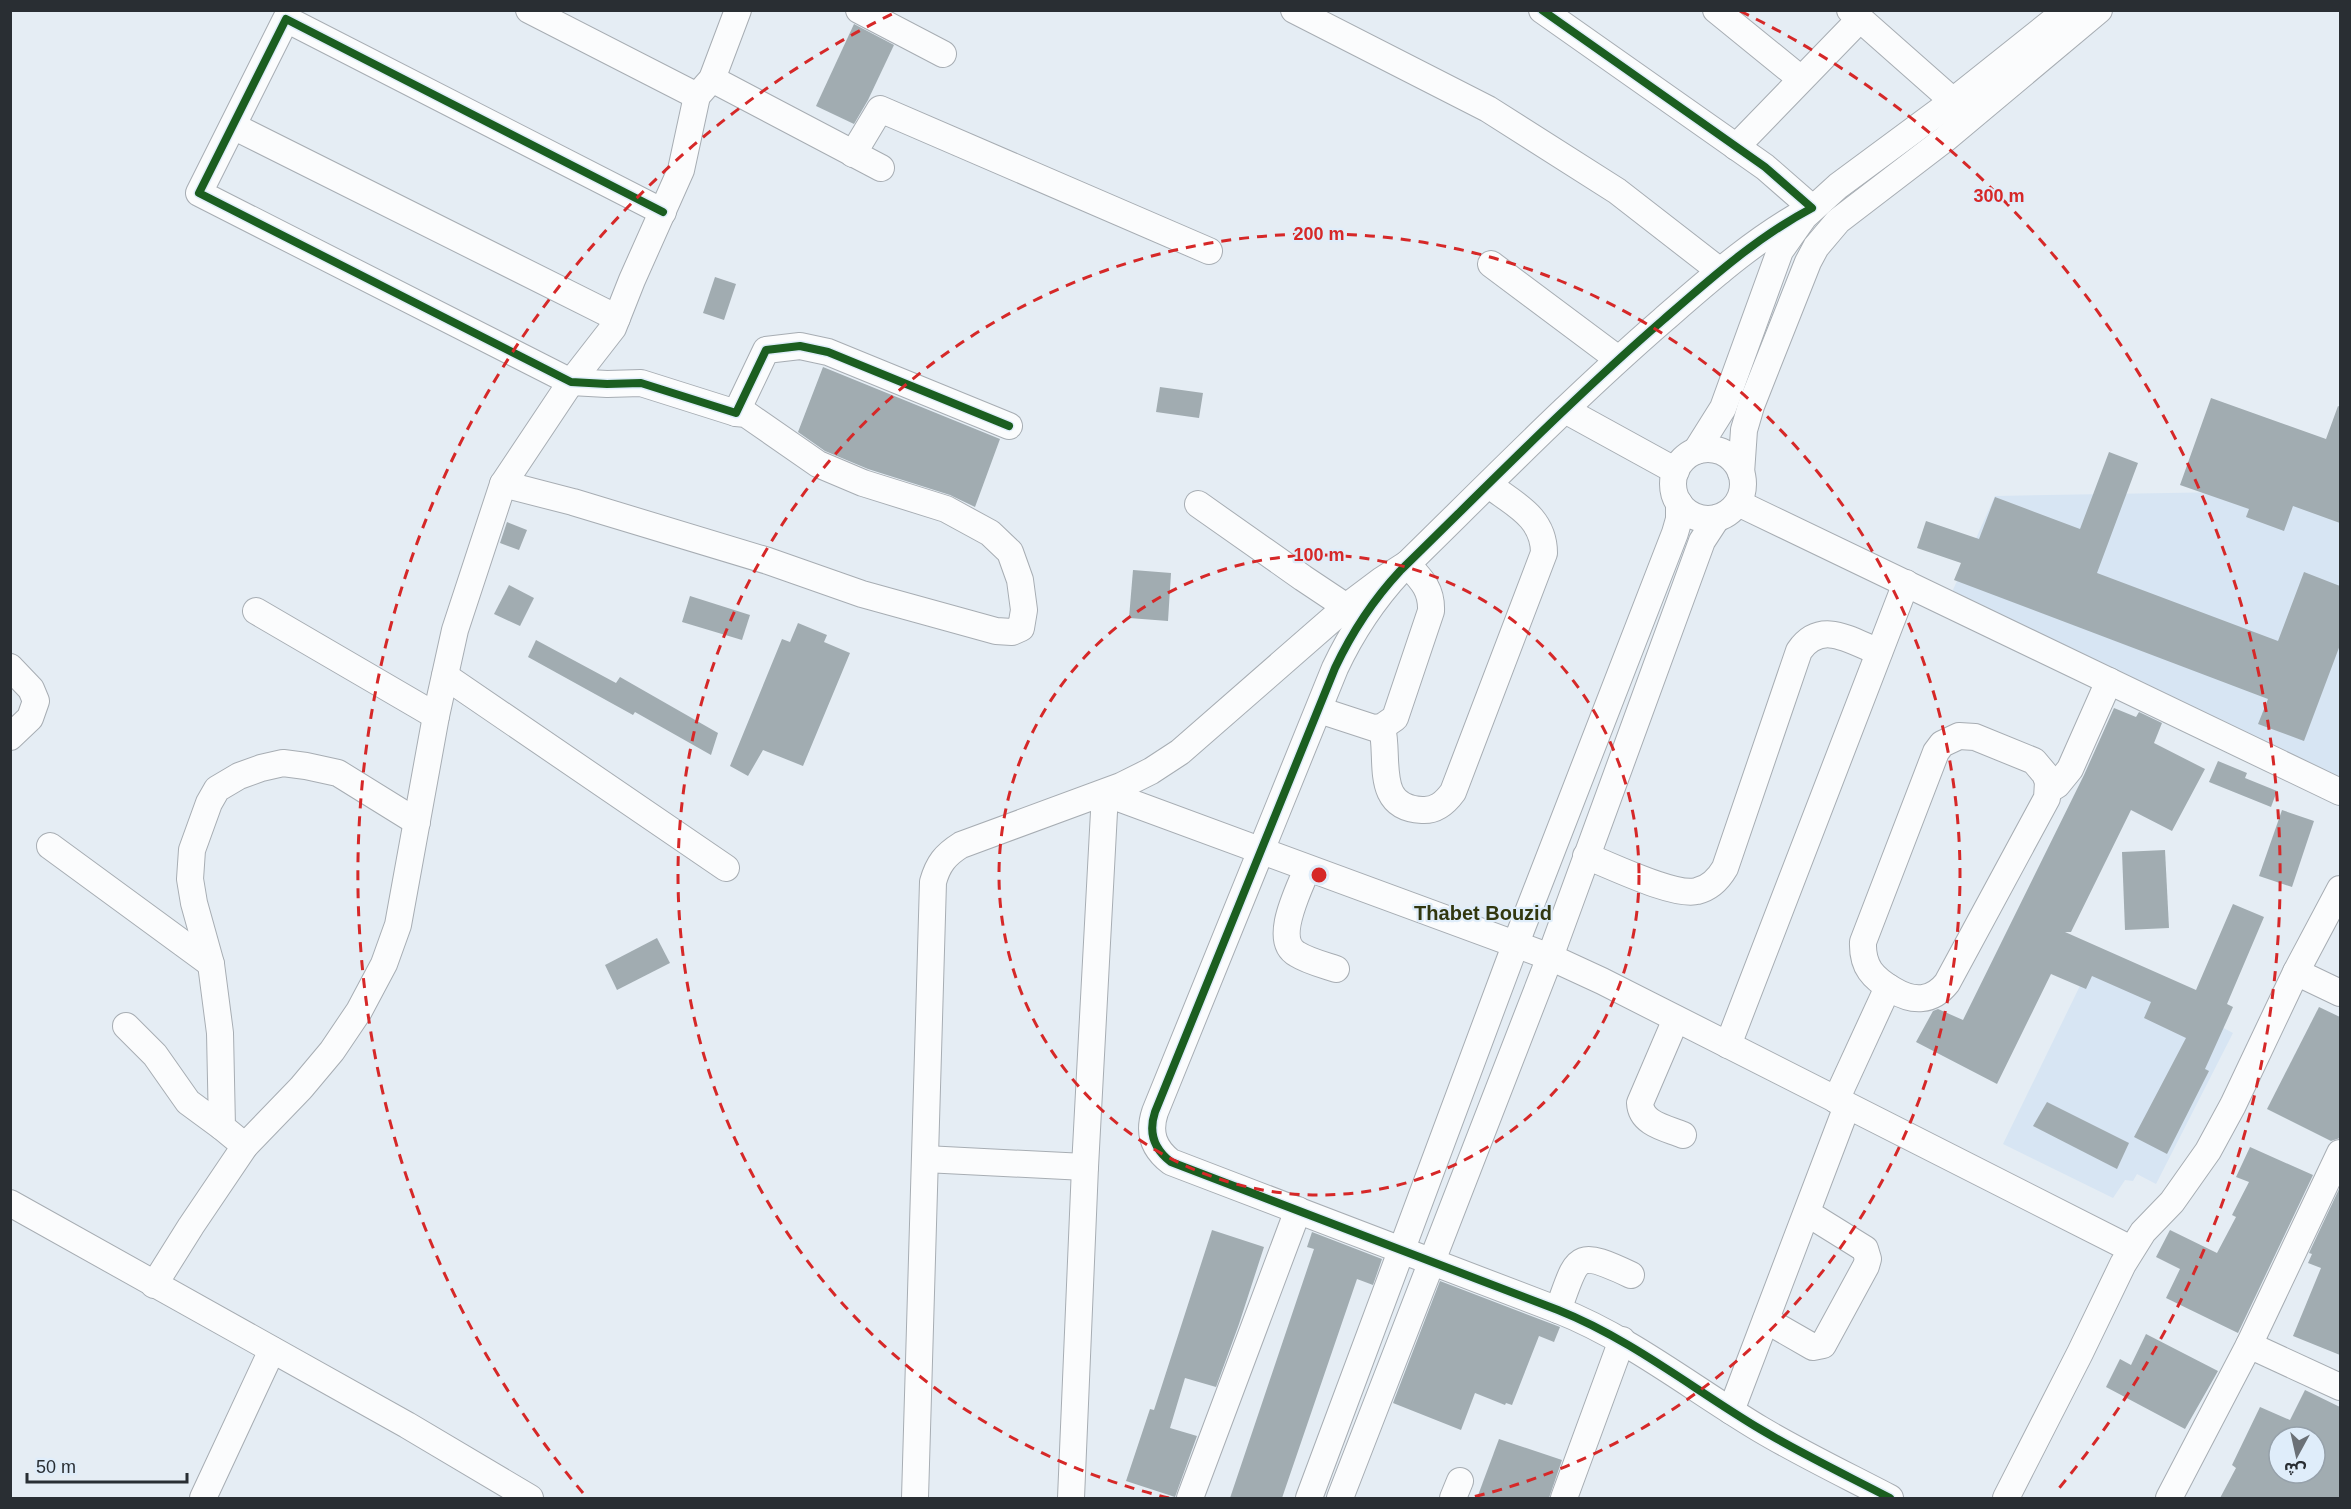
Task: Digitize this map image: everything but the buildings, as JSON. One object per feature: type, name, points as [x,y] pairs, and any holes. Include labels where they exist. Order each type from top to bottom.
[{"type":"street","points":[[529,10],[853,153],[881,168]]},
{"type":"street","points":[[154,1285],[245,1146],[301,1088],[332,1051],[359,1011],[384,964],[398,925],[436,716],[455,630],[503,484],[571,382],[613,328],[681,170],[704,88],[738,10]]},
{"type":"street","points":[[859,10],[943,54]]},
{"type":"street","points":[[1294,10],[1488,109],[1617,191],[1720,271]]},
{"type":"street","points":[[1542,10],[1765,167],[1812,208]]},
{"type":"street","points":[[1716,10],[1801,79]]},
{"type":"street","points":[[1696,451],[1723,408],[1779,251],[1812,208],[1838,186],[1953,101],[2067,10]]},
{"type":"street","points":[[1340,1498],[1550,957],[1702,541],[1717,518],[1738,503],[1743,488],[1741,473],[1744,430],[1751,406],[1808,262],[1826,233],[1838,221],[1946,139],[2099,10]]},
{"type":"street","points":[[1736,147],[1801,79],[1855,15],[1953,101]]},
{"type":"street","points":[[503,484],[573,502],[757,558],[874,597],[996,631],[1012,632],[1021,628],[1024,610],[1020,580],[1010,552],[990,533],[946,509],[863,483],[818,464],[746,414],[736,413],[641,383],[571,382],[199,193],[286,19],[663,212]]},
{"type":"street","points":[[853,153],[880,109],[1209,251]]},
{"type":"street","points":[[233,126],[617,318]]},
{"type":"street","points":[[915,1498],[933,882],[937,867],[947,854],[961,846],[1105,793],[1151,771],[1180,752],[1384,589],[1618,359],[1720,271],[1774,230],[1812,208]]},
{"type":"street","points":[[1491,264],[1618,359]]},
{"type":"street","points":[[736,413],[766,350],[800,346],[828,352],[1009,426]]},
{"type":"street","points":[[1565,410],[1676,471]]},
{"type":"street","points":[[1315,1496],[1401,1250],[1516,943],[1675,533],[1679,519],[1679,503],[1674,487],[1676,471],[1684,459],[1696,451],[1705,449],[1724,453],[1731,458],[1741,473]]},
{"type":"street","points":[[1382,727],[1386,750],[1384,777],[1389,792],[1401,805],[1418,810],[1442,805],[1453,792],[1544,553],[1539,526],[1489,484]]},
{"type":"street","points":[[1679,503],[1695,516],[1717,518]]},
{"type":"street","points":[[1738,503],[2340,792]]},
{"type":"street","points":[[1198,504],[1354,612]]},
{"type":"street","points":[[1319,710],[1366,726],[1382,727],[1389,723],[1398,710],[1432,602],[1426,584],[1407,564]]},
{"type":"street","points":[[1728,1046],[1906,583]]},
{"type":"street","points":[[256,611],[436,716]]},
{"type":"street","points":[[1354,612],[1343,650],[1155,1112],[1151,1130],[1157,1148],[1171,1162],[1558,1310],[1622,1340],[1762,1430],[1890,1498]]},
{"type":"street","points":[[1586,856],[1680,892],[1698,891],[1714,883],[1725,868],[1799,651],[1804,643],[1827,633],[1879,652]]},
{"type":"street","points":[[10,667],[31,689],[36,701],[30,718],[10,737]]},
{"type":"street","points":[[445,676],[726,868]]},
{"type":"street","points":[[2049,790],[2046,774],[2034,761],[1975,737],[1959,736],[1942,744],[1936,752],[1863,942],[1862,952],[1869,971],[1875,979],[1903,995],[1919,999],[1942,989],[2043,805],[2049,790],[2065,778],[2070,769],[2109,681]]},
{"type":"street","points":[[222,1127],[220,1033],[212,964],[194,903],[190,879],[192,850],[209,803],[217,789],[239,776],[261,768],[283,763],[306,766],[338,773],[417,822]]},
{"type":"street","points":[[1105,793],[1306,869],[1550,957],[2131,1249]]},
{"type":"street","points":[[1071,1498],[1085,1167],[1105,793]]},
{"type":"street","points":[[50,846],[212,964]]},
{"type":"street","points":[[1306,869],[1287,924],[1286,941],[1290,949],[1297,954],[1336,969]]},
{"type":"street","points":[[2006,1498],[2131,1249],[2188,1181],[2208,1151],[2233,1105],[2296,972],[2340,889]]},
{"type":"street","points":[[2296,972],[2340,993]]},
{"type":"street","points":[[1731,1411],[1807,1213],[1842,1103],[1888,987]]},
{"type":"street","points":[[1676,1019],[1640,1103],[1640,1108],[1648,1120],[1683,1135]]},
{"type":"street","points":[[126,1026],[155,1055],[188,1102],[245,1146]]},
{"type":"street","points":[[2169,1498],[2249,1345],[2340,1153]]},
{"type":"street","points":[[925,1159],[1085,1167]]},
{"type":"street","points":[[10,1203],[407,1425],[530,1498]]},
{"type":"street","points":[[1190,1498],[1298,1210]]},
{"type":"street","points":[[1766,1320],[1813,1347],[1823,1345],[1866,1266],[1868,1259],[1865,1249],[1807,1213]]},
{"type":"street","points":[[1558,1310],[1574,1267],[1584,1260],[1598,1260],[1631,1275]]},
{"type":"street","points":[[1564,1498],[1622,1340]]},
{"type":"street","points":[[2249,1345],[2340,1387]]},
{"type":"street","points":[[203,1498],[272,1350]]},
{"type":"shaded area","points":[[2340,490],[2340,784],[1952,592],[1995,496]]},
{"type":"shaded area","points":[[2093,959],[2233,1033],[2156,1184],[2137,1174],[2133,1181],[2125,1180],[2113,1198],[2003,1144]]},
{"type":"cycle path","points":[[1542,10],[1765,167],[1812,208],[1772,232],[1734,259],[1629,350],[1530,443],[1400,571],[1372,605],[1335,668],[1155,1112],[1152,1127],[1154,1140],[1160,1152],[1171,1162],[1585,1322],[1661,1365],[1776,1438],[1890,1498]]},
{"type":"cycle path","points":[[663,212],[286,19],[199,193],[571,382],[641,383],[736,413],[766,350],[800,346],[828,352],[1009,426]]},
{"type":"district","name":"Thabet Bouzid","points":[[1483,913]]}]
